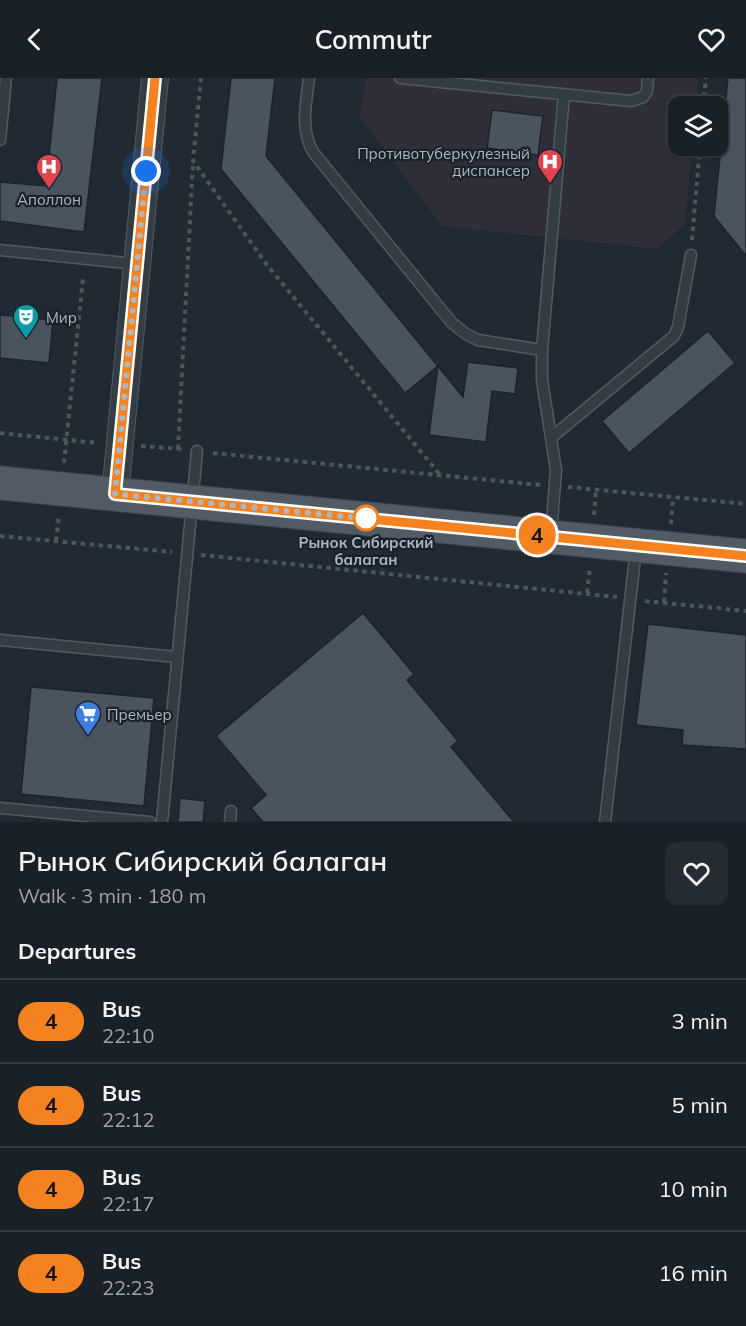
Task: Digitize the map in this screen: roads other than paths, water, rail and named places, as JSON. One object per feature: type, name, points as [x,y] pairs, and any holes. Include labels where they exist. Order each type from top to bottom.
[{"type":"main road","points":[[0,483],[746,556]]},
{"type":"street","points":[[115,494],[155,78]]},
{"type":"lane","points":[[0,140],[6,78]]},
{"type":"lane","points":[[309,78],[304,127],[307,141],[313,152],[452,323],[478,340],[542,350]]},
{"type":"lane","points":[[400,78],[632,101],[644,97],[648,78]]},
{"type":"lane","points":[[551,537],[556,470],[542,380],[542,350],[564,94]]},
{"type":"lane","points":[[0,250],[136,264]]},
{"type":"lane","points":[[552,437],[674,336],[678,327],[691,255]]},
{"type":"lane","points":[[162,822],[197,451]]},
{"type":"lane","points":[[605,822],[637,545]]},
{"type":"lane","points":[[0,640],[176,657]]},
{"type":"lane","points":[[0,808],[150,822]]},
{"type":"place","name":"Противотуберкулезный диспансер","points":[[550,185]]},
{"type":"place","name":"Аполлон","points":[[49,190]]},
{"type":"place","name":"Мир","points":[[26,340]]},
{"type":"place","name":"Рынок Сибирский балаган","points":[[366,518]]},
{"type":"place","name":"Премьер","points":[[88,737]]}]
